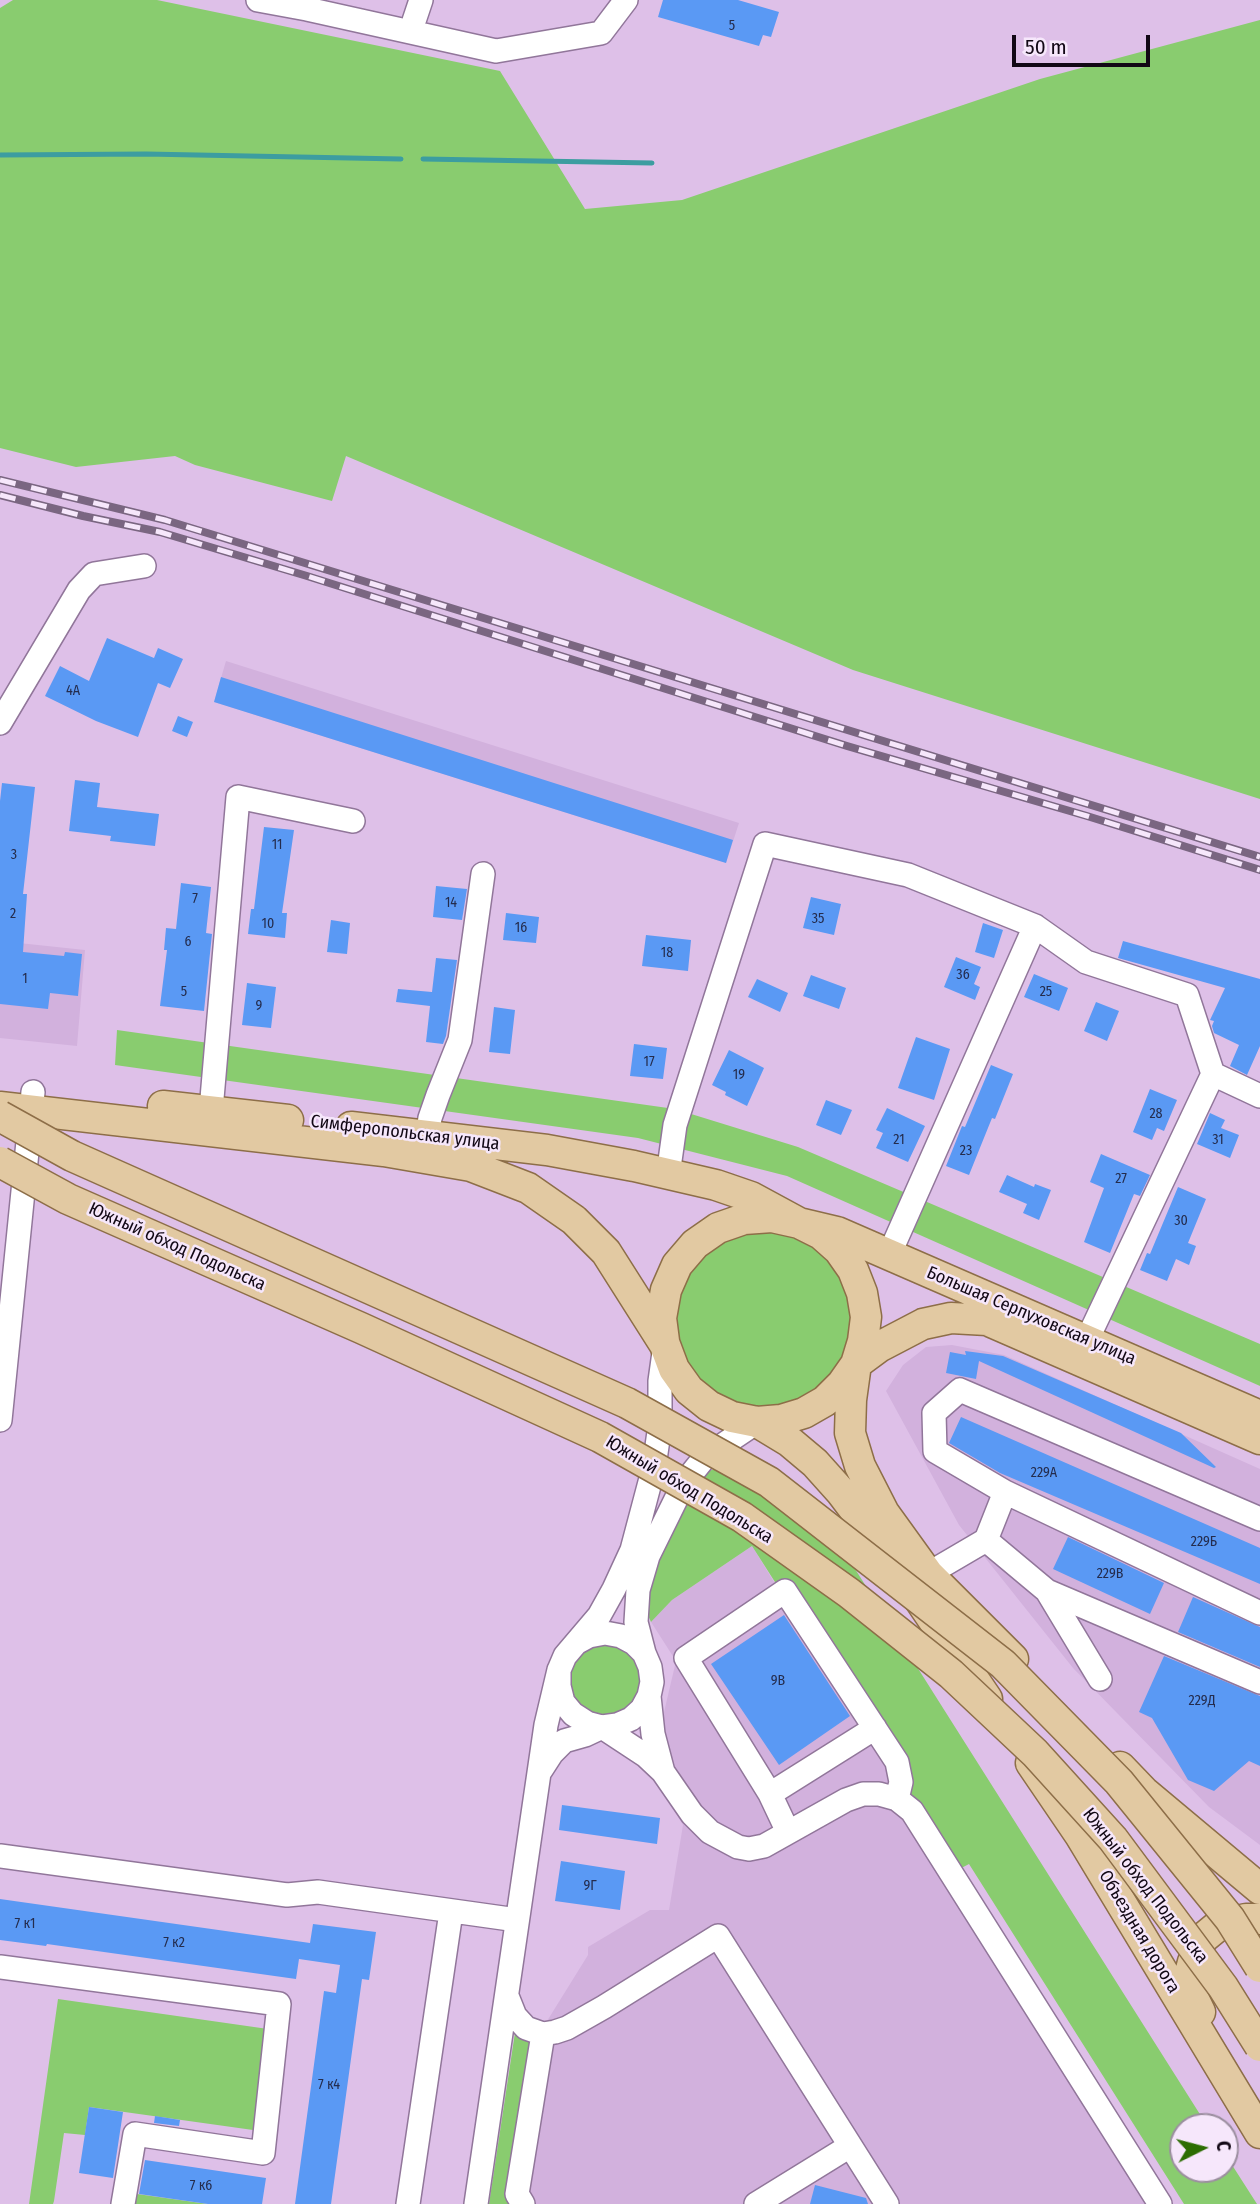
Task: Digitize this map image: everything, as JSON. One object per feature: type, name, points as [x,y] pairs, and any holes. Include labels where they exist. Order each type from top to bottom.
[{"type":"main road","name":"Симферопольская улица","points":[[0,1089],[32,1101],[471,1166],[528,1188],[574,1220],[607,1252],[665,1345]]},
{"type":"main road","name":"Симферопольская улица","points":[[0,1107],[32,1101],[211,1111],[547,1150],[716,1185],[751,1197],[799,1223]]},
{"type":"main road","points":[[0,1116],[72,1156],[627,1403],[769,1482],[1003,1664],[1119,1782],[1230,1919],[1260,1967]]},
{"type":"main road","name":"Южный обход Подольска","points":[[0,1162],[68,1199],[600,1437],[741,1517],[849,1593],[951,1674],[1035,1753],[1113,1839],[1223,1987],[1260,2046]]},
{"type":"main road","points":[[856,1364],[842,1384],[825,1401],[804,1413],[781,1420],[757,1422],[732,1417],[709,1406],[689,1390],[674,1369],[665,1345],[662,1318],[666,1290],[677,1265],[695,1244],[718,1228],[744,1219],[772,1217],[799,1223],[821,1234],[839,1250],[853,1270],[862,1293],[866,1317],[850,1400],[850,1433],[860,1466],[884,1513],[928,1574],[1144,1792],[1260,1889]]},
{"type":"main road","name":"Большая Серпуховская улица","points":[[799,1223],[837,1233],[1260,1416]]},
{"type":"main road","name":"Большая Серпуховская улица","points":[[856,1364],[879,1347],[923,1324],[951,1318],[987,1320],[1260,1439]]},
{"type":"main road","name":"Объездная дорога","points":[[757,1422],[790,1442],[815,1463],[841,1492],[894,1562],[1080,1835],[1254,2123]]},
{"type":"main road","points":[[1254,2123],[1187,1985],[1202,1940],[1210,1932],[1219,1925],[1260,1919]]},
{"type":"street","points":[[258,0],[307,4],[496,51],[601,33],[626,0]]},
{"type":"street","points":[[0,723],[79,590],[94,575],[144,566]]},
{"type":"street","points":[[211,1111],[238,797],[353,821]]},
{"type":"street","points":[[668,1175],[675,1125],[765,844],[908,875],[1035,926],[1086,962],[1186,995],[1213,1074],[1087,1340]]},
{"type":"street","points":[[427,1136],[430,1118],[460,1040],[483,874]]},
{"type":"street","points":[[889,1255],[1035,926]]},
{"type":"street","points":[[1213,1074],[1260,1096]]},
{"type":"street","points":[[0,1419],[8,1254],[32,1101]]},
{"type":"street","points":[[476,2204],[546,1726],[559,1670],[565,1656],[599,1616],[632,1550],[654,1467],[660,1425],[660,1381],[665,1345]]},
{"type":"street","points":[[1260,1519],[960,1390],[934,1413],[935,1451],[1005,1492],[1260,1613]]},
{"type":"street","points":[[539,1773],[564,1741],[602,1727],[617,1725],[631,1719],[642,1709],[652,1682],[636,1622],[638,1590],[648,1556],[684,1483],[705,1457],[757,1422]]},
{"type":"street","points":[[928,1574],[986,1540],[1005,1492]]},
{"type":"street","points":[[986,1540],[1047,1591],[1260,1682]]},
{"type":"street","points":[[788,1832],[770,1794],[686,1658],[785,1591],[897,1762],[901,1782],[897,1799]]},
{"type":"street","points":[[1047,1591],[1100,1679]]},
{"type":"street","points":[[575,1643],[589,1636],[605,1633],[627,1639],[644,1653]]},
{"type":"street","points":[[559,1670],[558,1686],[564,1702],[573,1714],[587,1723],[602,1727],[646,1756],[663,1772],[692,1814],[710,1832],[738,1847],[749,1849],[764,1846],[846,1800],[863,1794],[879,1794],[897,1799],[912,1811],[1160,2204]]},
{"type":"street","points":[[649,1696],[653,1734],[663,1772]]},
{"type":"street","points":[[770,1794],[875,1728]]},
{"type":"street","points":[[0,1856],[286,1895],[318,1892],[517,1920]]},
{"type":"street","points":[[408,2204],[451,1912]]},
{"type":"street","points":[[507,1996],[510,2008],[520,2022],[534,2032],[543,2034],[567,2028],[718,1936],[887,2204]]},
{"type":"street","points":[[0,1967],[279,2004],[263,2153],[135,2134],[123,2204]]},
{"type":"street","points":[[523,2204],[517,2194],[543,2034]]},
{"type":"street","points":[[756,2204],[850,2146]]},
{"type":"shaded area","points":[[226,661],[739,823],[726,863],[214,702]]},
{"type":"shaded area","points":[[0,941],[85,950],[77,1046],[0,1038]]},
{"type":"shaded area","points":[[952,1345],[1004,1355],[1260,1469],[1260,1845],[1209,1807],[1073,1668],[959,1525],[886,1391],[903,1365],[926,1347]]},
{"type":"shaded area","points":[[752,1546],[952,1873],[1163,2204],[512,2204],[534,2042],[588,1955],[588,1947],[650,1910],[669,1910],[683,1825],[650,1772],[676,1661],[651,1622],[672,1600]]},
{"type":"green space","points":[[13,0],[157,0],[500,71],[585,209],[682,200],[1040,79],[1260,20],[1260,799],[853,670],[346,456],[332,501],[195,465],[175,456],[76,467],[0,448],[0,8]]},
{"type":"green space","points":[[117,1030],[675,1109],[798,1147],[1260,1344],[1260,1386],[787,1176],[638,1138],[115,1065]]},
{"type":"green space","points":[[763,1232],[797,1238],[826,1257],[845,1286],[851,1320],[845,1354],[826,1383],[797,1402],[763,1408],[729,1402],[700,1383],[681,1354],[675,1320],[681,1286],[700,1257],[729,1238]]},
{"type":"green space","points":[[719,1467],[807,1493],[1199,2113],[1169,2113],[1169,2180],[969,1864],[952,1873],[891,1764],[752,1546],[672,1600],[651,1622],[646,1611],[649,1571],[697,1476]]},
{"type":"green space","points":[[609,1638],[643,1662],[639,1704],[604,1722],[570,1704],[566,1666],[572,1654]]},
{"type":"green space","points":[[58,1999],[268,2029],[253,2130],[89,2107],[85,2135],[64,2133],[53,2204],[29,2204]]},
{"type":"green space","points":[[516,2026],[534,2042],[512,2204],[489,2204]]},
{"type":"green space","points":[[1239,2176],[1257,2204],[1184,2204],[1171,2183],[1239,2183]]},
{"type":"green space","points":[[137,2194],[208,2204],[131,2204],[132,2200],[137,2199]]},
{"type":"building","points":[[663,0],[738,0],[779,12],[771,37],[763,35],[759,46],[658,17]]},
{"type":"building","points":[[107,638],[154,658],[158,648],[183,659],[170,688],[158,683],[138,737],[96,721],[45,696],[60,666],[89,681]]},
{"type":"building","points":[[221,677],[733,840],[726,863],[214,702]]},
{"type":"building","points":[[178,716],[193,722],[187,737],[172,731]]},
{"type":"building","points":[[75,780],[100,783],[97,807],[159,814],[155,846],[110,841],[111,836],[69,831]]},
{"type":"building","points":[[2,783],[35,787],[23,894],[27,894],[23,952],[64,956],[65,952],[82,954],[78,996],[50,993],[48,1009],[0,1004]]},
{"type":"building","points":[[264,827],[294,830],[282,913],[287,913],[285,938],[248,934],[251,909],[254,909]]},
{"type":"building","points":[[181,883],[211,887],[206,933],[212,934],[204,1011],[160,1006],[167,950],[164,950],[166,928],[176,929]]},
{"type":"building","points":[[436,886],[467,889],[462,920],[433,917]]},
{"type":"building","points":[[811,897],[841,904],[834,935],[803,928]]},
{"type":"building","points":[[506,913],[539,917],[536,943],[503,940]]},
{"type":"building","points":[[331,920],[350,923],[347,954],[327,952]]},
{"type":"building","points":[[983,923],[1003,930],[994,958],[975,952]]},
{"type":"building","points":[[646,935],[691,940],[688,971],[642,966]]},
{"type":"building","points":[[1123,941],[1260,979],[1260,1046],[1247,1075],[1230,1066],[1239,1045],[1214,1033],[1214,1021],[1210,1020],[1225,988],[1118,958]]},
{"type":"building","points":[[956,957],[981,967],[974,984],[980,987],[975,1000],[944,987]]},
{"type":"building","points":[[436,958],[457,960],[443,1044],[426,1042],[430,1006],[396,1002],[398,989],[432,992]]},
{"type":"building","points":[[1034,974],[1068,988],[1059,1011],[1024,997]]},
{"type":"building","points":[[811,975],[846,988],[839,1009],[803,996]]},
{"type":"building","points":[[757,979],[788,993],[780,1012],[748,997]]},
{"type":"building","points":[[247,983],[276,987],[271,1028],[242,1025]]},
{"type":"building","points":[[1096,1002],[1119,1011],[1107,1041],[1084,1031]]},
{"type":"building","points":[[494,1007],[515,1010],[510,1054],[489,1052]]},
{"type":"building","points":[[916,1037],[950,1049],[934,1100],[898,1088]]},
{"type":"building","points":[[634,1044],[667,1048],[663,1079],[630,1076]]},
{"type":"building","points":[[729,1050],[764,1068],[747,1106],[712,1085]]},
{"type":"building","points":[[991,1065],[1013,1074],[969,1175],[946,1166]]},
{"type":"building","points":[[1150,1089],[1177,1100],[1164,1131],[1157,1128],[1152,1140],[1133,1132]]},
{"type":"building","points":[[826,1100],[852,1110],[841,1135],[816,1125]]},
{"type":"building","points":[[887,1108],[925,1126],[908,1162],[876,1148],[883,1133],[876,1130]]},
{"type":"building","points":[[1210,1113],[1225,1120],[1221,1128],[1239,1135],[1230,1158],[1197,1144]]},
{"type":"building","points":[[1101,1154],[1150,1175],[1140,1196],[1134,1194],[1110,1253],[1084,1242],[1104,1188],[1090,1182]]},
{"type":"building","points":[[1007,1175],[1034,1187],[1035,1184],[1051,1190],[1039,1220],[1023,1213],[1027,1204],[999,1192]]},
{"type":"building","points":[[1178,1187],[1206,1199],[1188,1243],[1196,1246],[1189,1265],[1176,1259],[1167,1281],[1140,1270],[1147,1253],[1150,1254]]},
{"type":"building","points":[[965,1351],[1003,1356],[1181,1433],[1216,1467],[979,1361],[976,1379],[946,1373],[950,1352],[966,1355]]},
{"type":"building","points":[[961,1417],[1260,1548],[1260,1584],[1000,1473],[949,1443]]},
{"type":"building","points":[[1068,1537],[1164,1583],[1150,1614],[1053,1569]]},
{"type":"building","points":[[1193,1597],[1260,1627],[1260,1667],[1178,1632]]},
{"type":"building","points":[[784,1615],[850,1716],[779,1765],[711,1664]]},
{"type":"building","points":[[1164,1656],[1260,1696],[1260,1766],[1249,1761],[1214,1791],[1188,1780],[1152,1718],[1139,1712]]},
{"type":"building","points":[[562,1805],[660,1818],[657,1844],[559,1830]]},
{"type":"building","points":[[561,1861],[625,1871],[620,1910],[555,1901]]},
{"type":"building","points":[[0,1899],[310,1943],[313,1924],[376,1932],[369,1980],[362,1979],[331,2204],[295,2204],[324,1991],[336,1993],[340,1965],[299,1959],[296,1979],[47,1944],[0,1940]]},
{"type":"building","points":[[89,2107],[123,2112],[113,2178],[79,2173]]},
{"type":"building","points":[[155,2116],[180,2120],[179,2126],[154,2123]]},
{"type":"building","points":[[145,2160],[266,2178],[262,2204],[208,2204],[139,2194]]},
{"type":"building","points":[[815,2185],[866,2198],[868,2204],[810,2204]]},
{"type":"waterway","points":[[0,155],[146,154],[401,159]]},
{"type":"waterway","points":[[423,159],[652,163]]},
{"type":"railway","points":[[0,480],[165,520],[1260,857]]},
{"type":"railway","points":[[0,495],[160,532],[847,746],[1260,870]]}]
